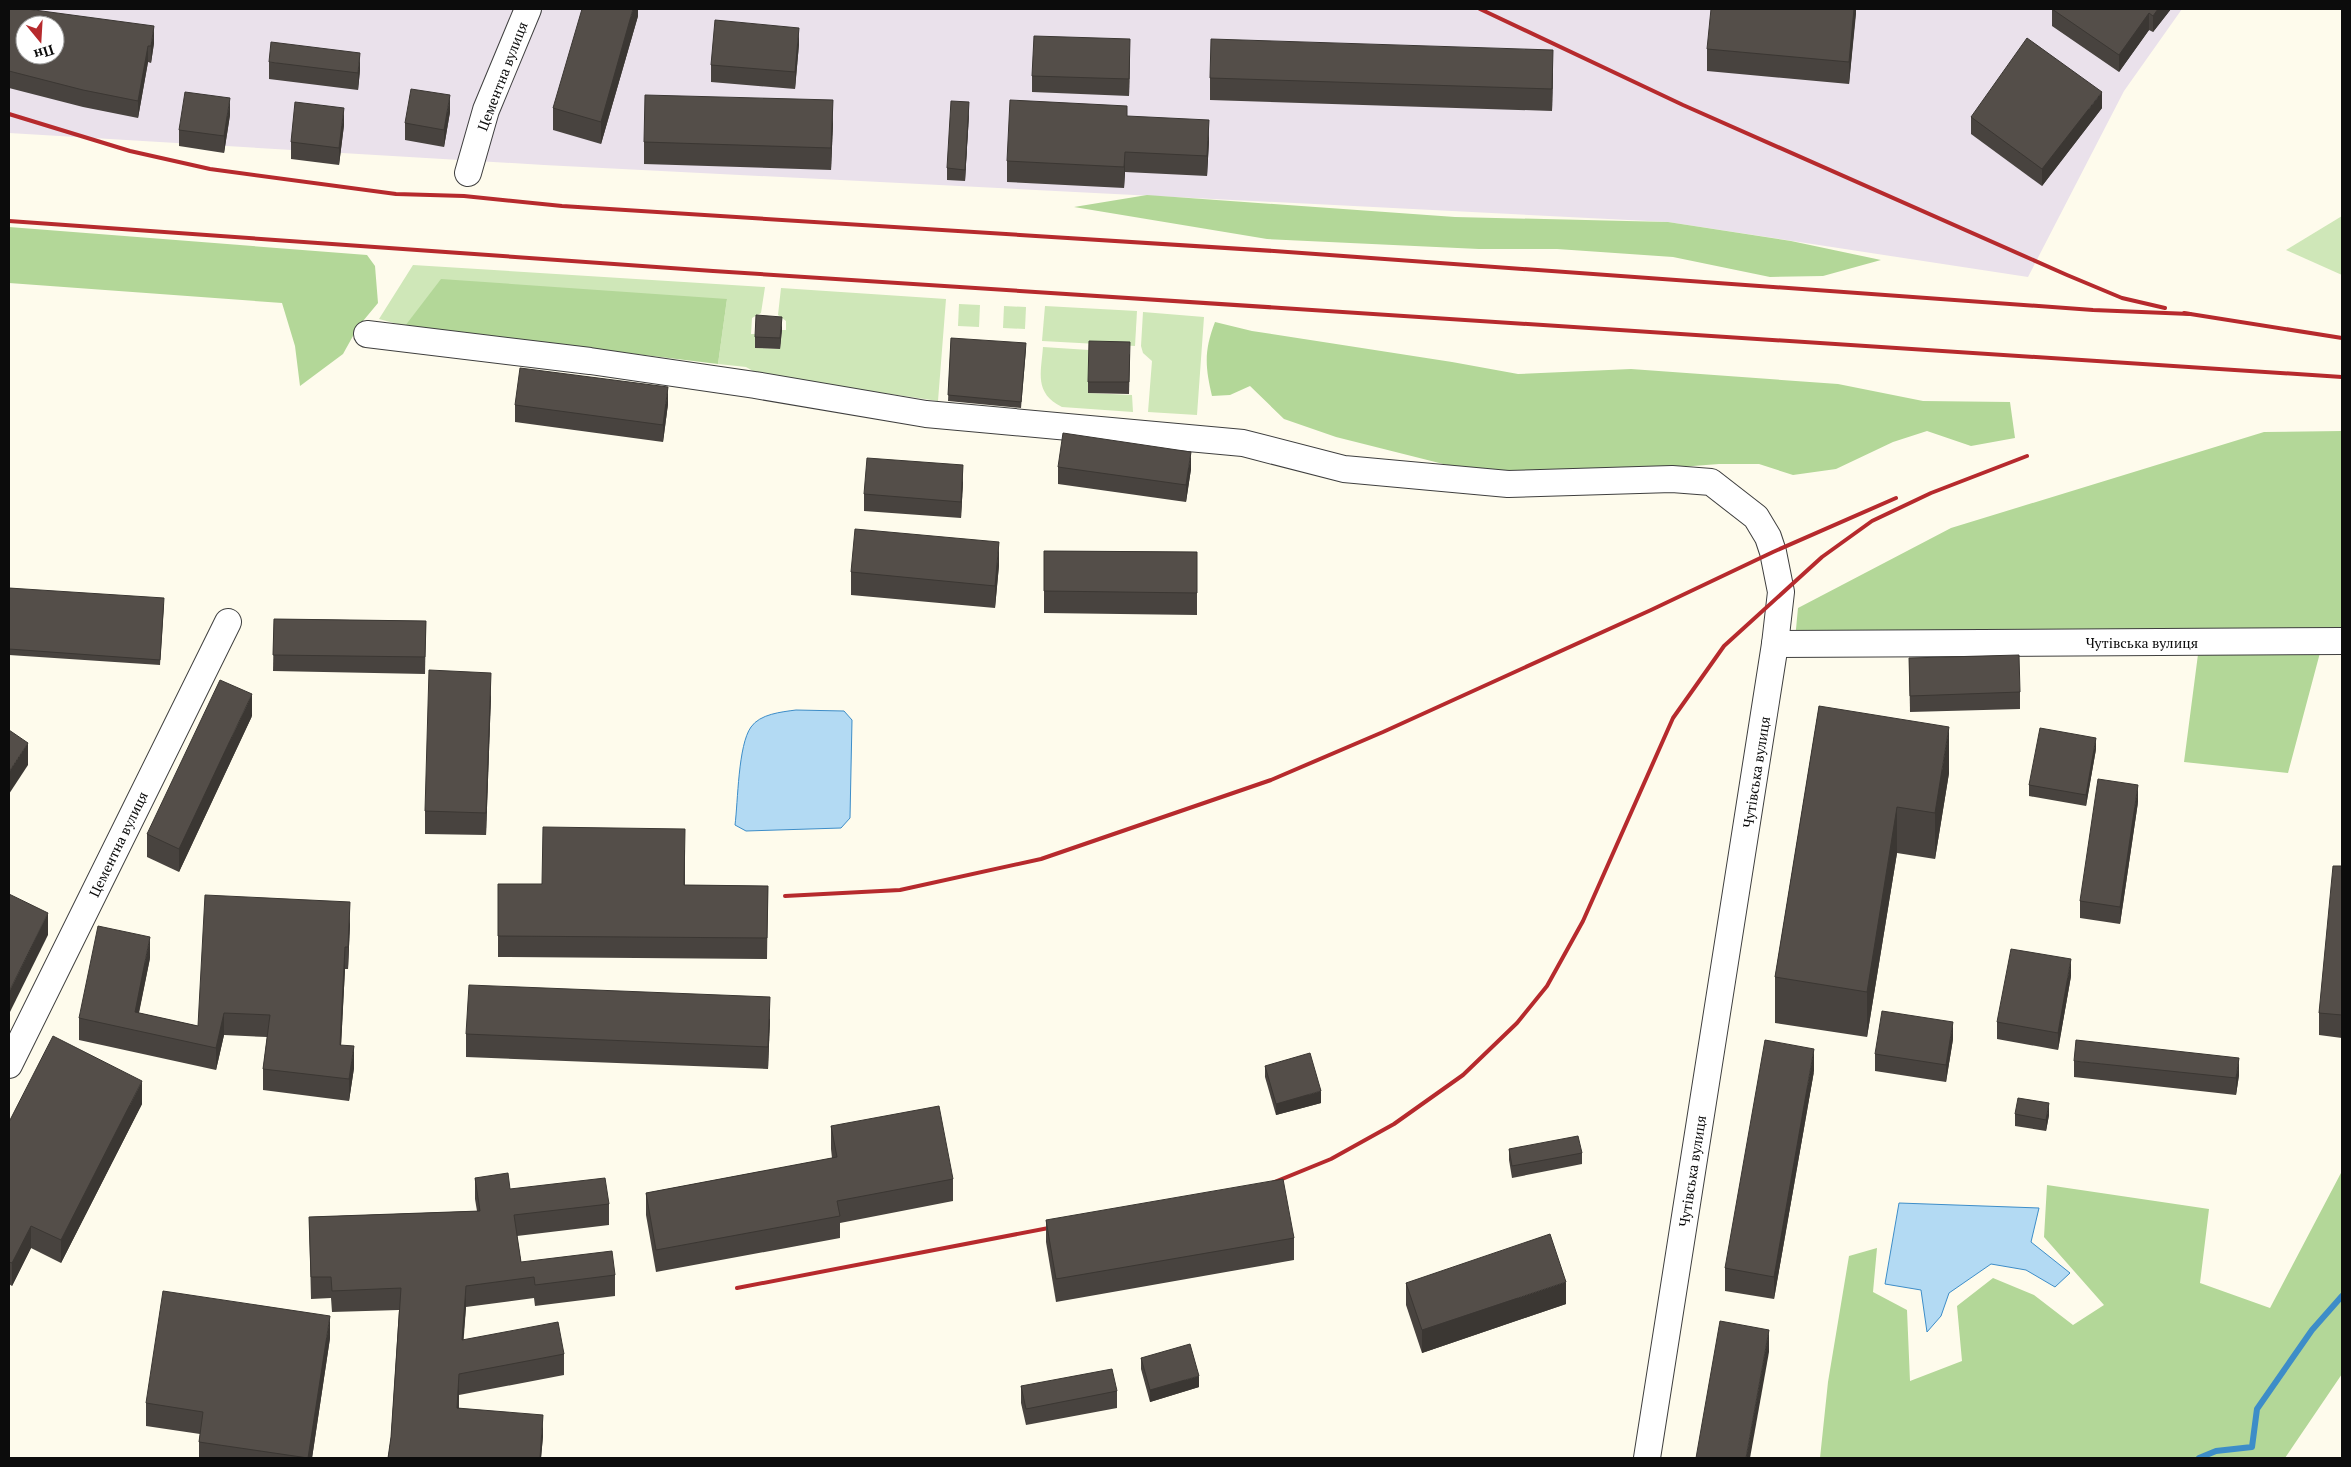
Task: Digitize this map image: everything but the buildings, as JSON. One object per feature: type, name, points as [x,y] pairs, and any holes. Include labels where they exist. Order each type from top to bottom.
[{"type":"street","name":"Цементна вулиця","points":[[468,173],[486,110],[528,9]]},
{"type":"street","points":[[367,334],[678,374],[926,414],[1243,443],[1344,469],[1508,484],[1672,479],[1711,482],[1756,517],[1768,538],[1773,552],[1781,592],[1776,644]]},
{"type":"street","name":"Цементна вулиця","points":[[9,1065],[228,622]]},
{"type":"street","name":"Чутівська вулиця","points":[[1647,1458],[1776,644],[2342,641]]},
{"type":"shaded area","points":[[9,9],[2182,9],[2124,91],[2028,277],[1668,222],[544,165],[9,133]]},
{"type":"green space","points":[[1147,195],[1455,217],[1668,222],[1791,241],[1881,260],[1823,276],[1770,277],[1673,257],[1557,249],[1479,249],[1267,239],[1074,207]]},
{"type":"green space","points":[[2342,216],[2342,275],[2286,250]]},
{"type":"green space","points":[[9,227],[367,255],[375,266],[378,303],[358,327],[343,354],[300,386],[295,346],[282,303],[9,283]]},
{"type":"green space","points":[[413,265],[765,287],[761,313],[752,318],[751,334],[755,334],[755,348],[780,349],[782,330],[786,330],[786,321],[778,315],[781,288],[946,299],[938,401],[760,375],[746,367],[718,364],[727,299],[405,326],[379,319]]},
{"type":"green space","points":[[441,279],[727,299],[718,364],[405,326]]},
{"type":"green space","points":[[959,304],[980,305],[979,327],[958,326]]},
{"type":"green space","points":[[1004,306],[1026,307],[1025,329],[1003,328]]},
{"type":"green space","points":[[1045,306],[1137,311],[1135,346],[1042,341]]},
{"type":"green space","points":[[1143,312],[1204,317],[1197,415],[1148,412],[1152,361],[1143,353],[1141,346]]},
{"type":"green space","points":[[1215,322],[1252,331],[1518,374],[1631,369],[1838,384],[1923,401],[2010,402],[2015,438],[1971,446],[1927,431],[1893,442],[1836,469],[1793,475],[1759,464],[1719,464],[1523,479],[1483,474],[1336,437],[1284,419],[1250,386],[1230,395],[1212,396],[1208,376],[1207,350]]},
{"type":"green space","points":[[1043,347],[1089,350],[1088,393],[1132,395],[1133,412],[1062,407],[1053,401],[1043,389],[1041,382]]},
{"type":"green space","points":[[2342,431],[2342,650],[2321,649],[2288,773],[2184,762],[2200,639],[1794,650],[1798,608],[1951,528],[2264,432]]},
{"type":"green space","points":[[2342,1171],[2342,1374],[2285,1458],[1820,1458],[1828,1382],[1849,1256],[1877,1248],[1873,1292],[1907,1310],[1910,1381],[1962,1361],[1957,1306],[1993,1278],[2034,1295],[2073,1325],[2104,1305],[2044,1237],[2047,1185],[2209,1209],[2200,1283],[2270,1308]]},
{"type":"water","points":[[796,710],[844,711],[852,720],[850,818],[841,828],[746,831],[735,825],[739,774],[743,747],[747,735],[751,727],[765,716]]},
{"type":"water","points":[[1899,1203],[2039,1208],[2031,1242],[2070,1273],[2055,1287],[2026,1270],[1991,1264],[1949,1293],[1941,1316],[1927,1332],[1921,1290],[1885,1284]]},
{"type":"waterway","points":[[2199,1458],[2216,1451],[2252,1447],[2257,1409],[2312,1330],[2342,1296]]},
{"type":"railway","points":[[1480,9],[1683,105],[2067,275],[2122,298],[2165,308]]},
{"type":"railway","points":[[9,114],[130,151],[210,169],[396,194],[464,196],[562,206],[1274,251],[2093,310],[2190,314]]},
{"type":"railway","points":[[9,221],[713,271],[2342,377]]},
{"type":"railway","points":[[2184,313],[2342,338]]},
{"type":"railway","points":[[1270,1184],[1331,1159],[1394,1124],[1463,1075],[1517,1023],[1547,986],[1583,921],[1673,718],[1724,646],[1822,557],[1872,521],[1931,493],[2027,456]]},
{"type":"railway","points":[[785,896],[900,890],[1041,859],[1271,780],[1383,732],[1651,610],[1773,552],[1896,498]]},
{"type":"railway","points":[[737,1288],[1059,1226]]}]
